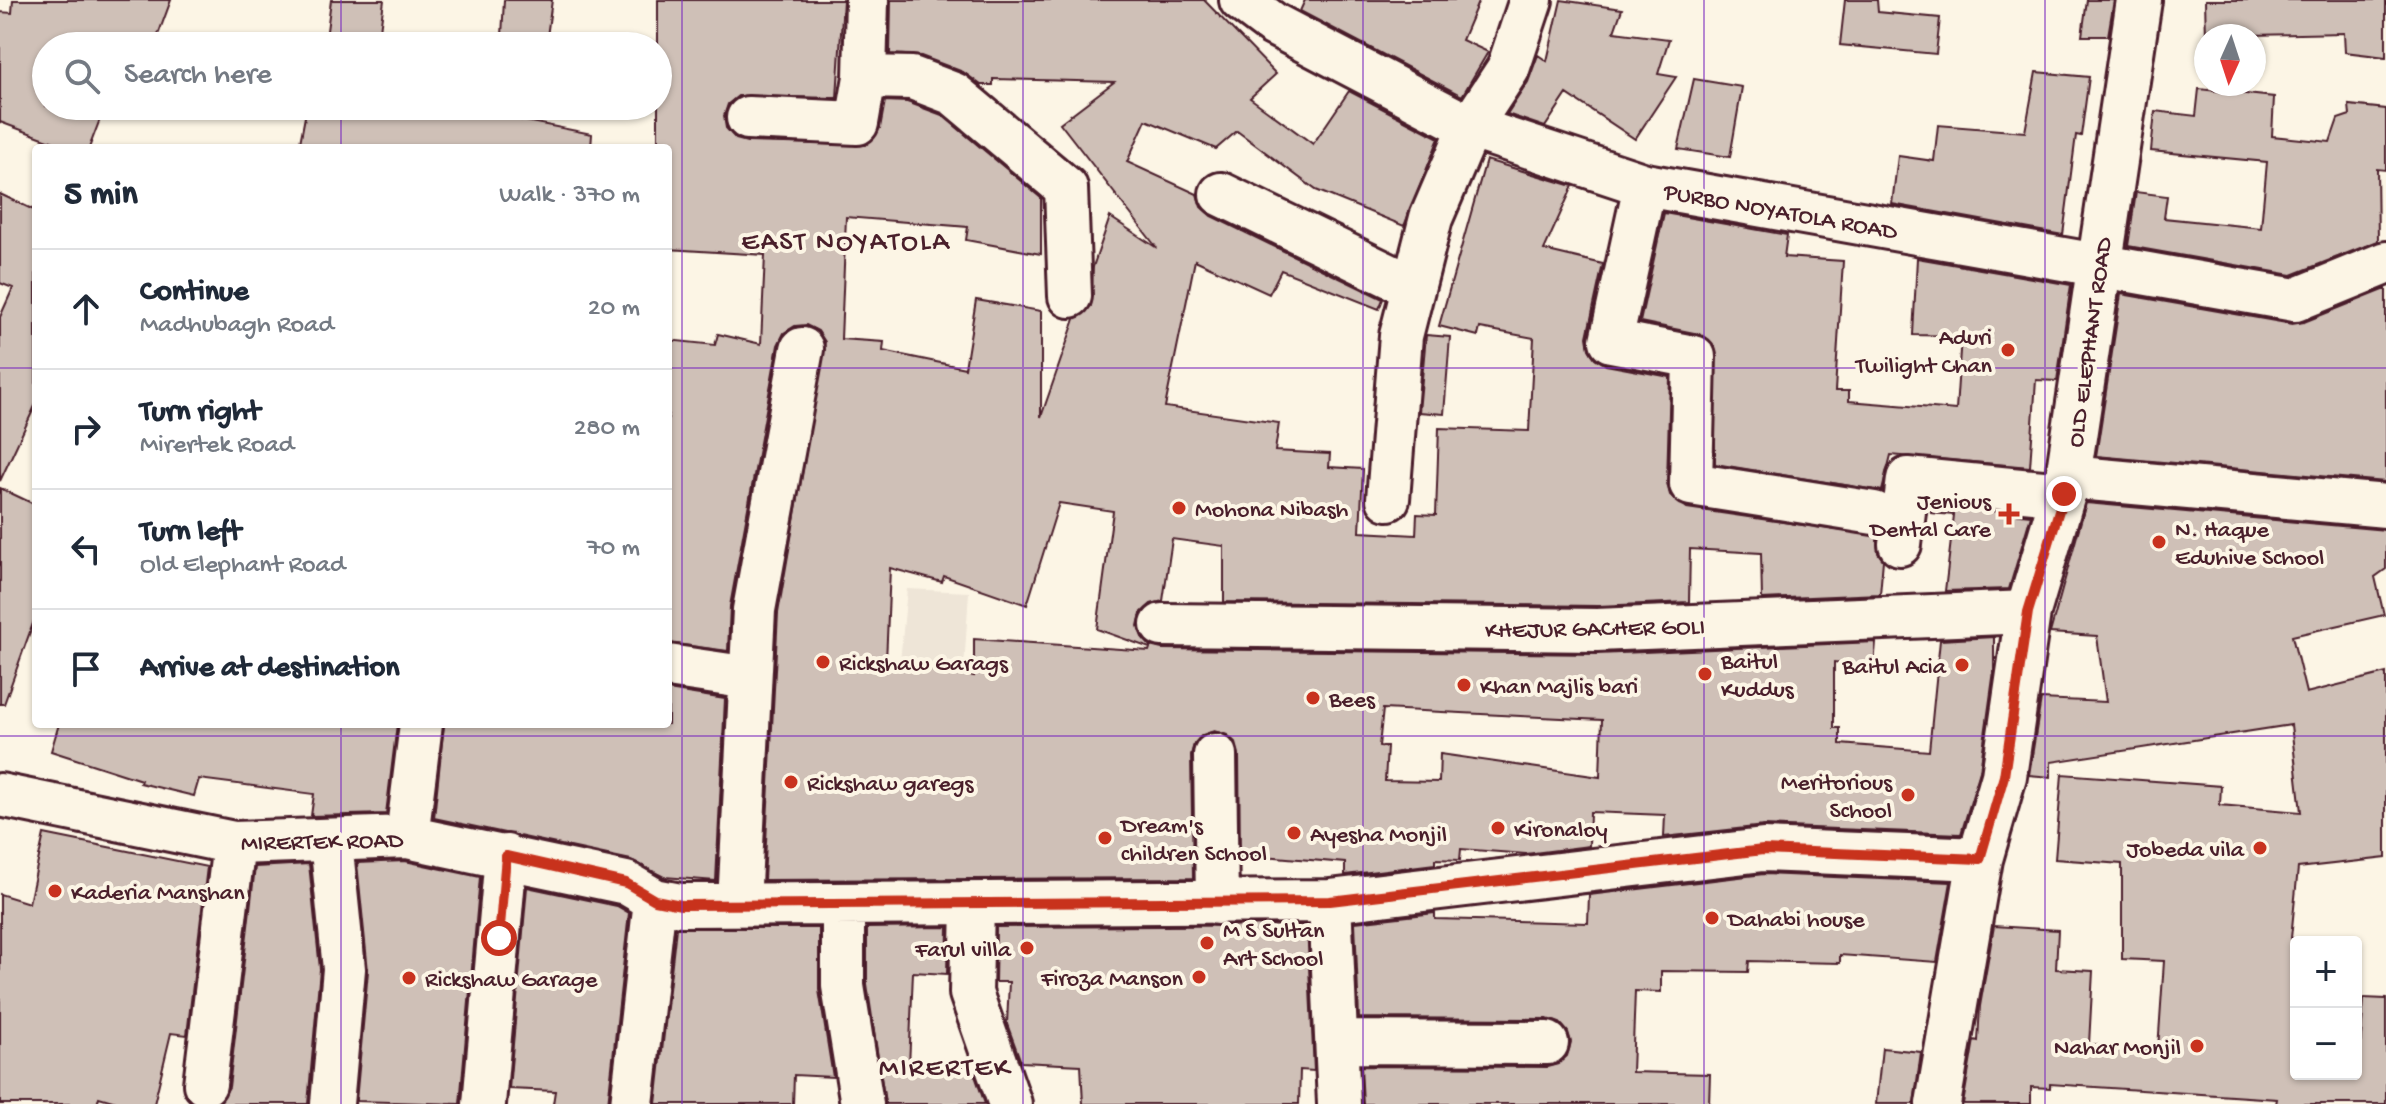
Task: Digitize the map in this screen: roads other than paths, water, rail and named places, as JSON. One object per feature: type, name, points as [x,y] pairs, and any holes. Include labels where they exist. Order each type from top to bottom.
[{"type":"street","points":[[748,118],[857,123],[865,77],[867,0]]},
{"type":"street","points":[[1388,499],[1401,336],[1431,218],[1473,123],[1508,69],[1531,0]]},
{"type":"street","name":"OLD ELEPHANT ROAD","points":[[1938,1104],[1980,859],[2004,776],[2028,612],[2066,485],[2139,0]]},
{"type":"street","name":"PURBO NOYATOLA ROAD","points":[[1266,8],[1473,123],[1645,185],[2099,268],[2295,300],[2386,263]]},
{"type":"street","points":[[865,77],[912,78],[954,94],[1081,199],[1070,296]]},
{"type":"street","points":[[1645,185],[1611,341],[1694,357],[1691,484],[1887,528],[1908,479],[2066,485],[2386,506]]},
{"type":"street","points":[[1221,194],[1413,287]]},
{"type":"street","points":[[739,904],[754,610],[802,349]]},
{"type":"street","name":"KHEJUR GACHER GOLI","points":[[1162,625],[1597,630],[2028,612]]},
{"type":"street","points":[[672,667],[750,678]]},
{"type":"street","points":[[407,837],[421,728]]},
{"type":"street","points":[[1215,755],[1217,903]]},
{"type":"street","name":"MIRERTEK ROAD","points":[[0,795],[234,843],[407,837],[626,883],[655,900],[681,905],[1330,901],[1763,850],[1980,859]]},
{"type":"street","points":[[331,841],[344,969],[332,1104]]},
{"type":"street","points":[[205,1084],[234,843]]},
{"type":"street","points":[[484,1104],[506,856]]},
{"type":"street","points":[[632,1104],[655,900]]},
{"type":"street","points":[[1330,901],[1339,1104]]},
{"type":"street","points":[[843,904],[843,986],[862,1104]]},
{"type":"street","points":[[973,904],[971,993],[1010,1104]]},
{"type":"street","points":[[1337,1042],[1547,1043]]},
{"type":"place","name":"Aduri Twilight Chan","points":[[2008,350]]},
{"type":"place","name":"Mohona Nibash","points":[[1179,508]]},
{"type":"place","name":"Jenious Dental Care","points":[[2009,514]]},
{"type":"place","name":"N. Haque Eduhive School","points":[[2159,542]]},
{"type":"place","name":"Rickshaw Garags","points":[[823,662]]},
{"type":"place","name":"Baitul Acia","points":[[1962,665]]},
{"type":"place","name":"Baitul Kuddus","points":[[1705,674]]},
{"type":"place","name":"Khan Majlis bari","points":[[1464,685]]},
{"type":"place","name":"Bees","points":[[1313,698]]},
{"type":"place","name":"Rickshaw garegs","points":[[791,782]]},
{"type":"place","name":"Meritorious School","points":[[1908,795]]},
{"type":"place","name":"Kironaloy","points":[[1498,828]]},
{"type":"place","name":"Ayesha Monjil","points":[[1294,833]]},
{"type":"place","name":"Dream's children School","points":[[1105,838]]},
{"type":"place","name":"Jobeda vila","points":[[2260,848]]},
{"type":"place","name":"Kaderia Manshan","points":[[55,891]]},
{"type":"place","name":"Dahabi house","points":[[1712,918]]},
{"type":"place","name":"M S Sultan Art School","points":[[1207,943]]},
{"type":"place","name":"Farul villa","points":[[1027,948]]},
{"type":"place","name":"Firoza Manson","points":[[1199,977]]},
{"type":"place","name":"Rickshaw Garage","points":[[409,978]]},
{"type":"place","name":"Nahar Monjil","points":[[2197,1046]]},
{"type":"district","name":"EAST NOYATOLA","points":[[846,239]]},
{"type":"district","name":"MIRERTEK","points":[[945,1065]]}]
